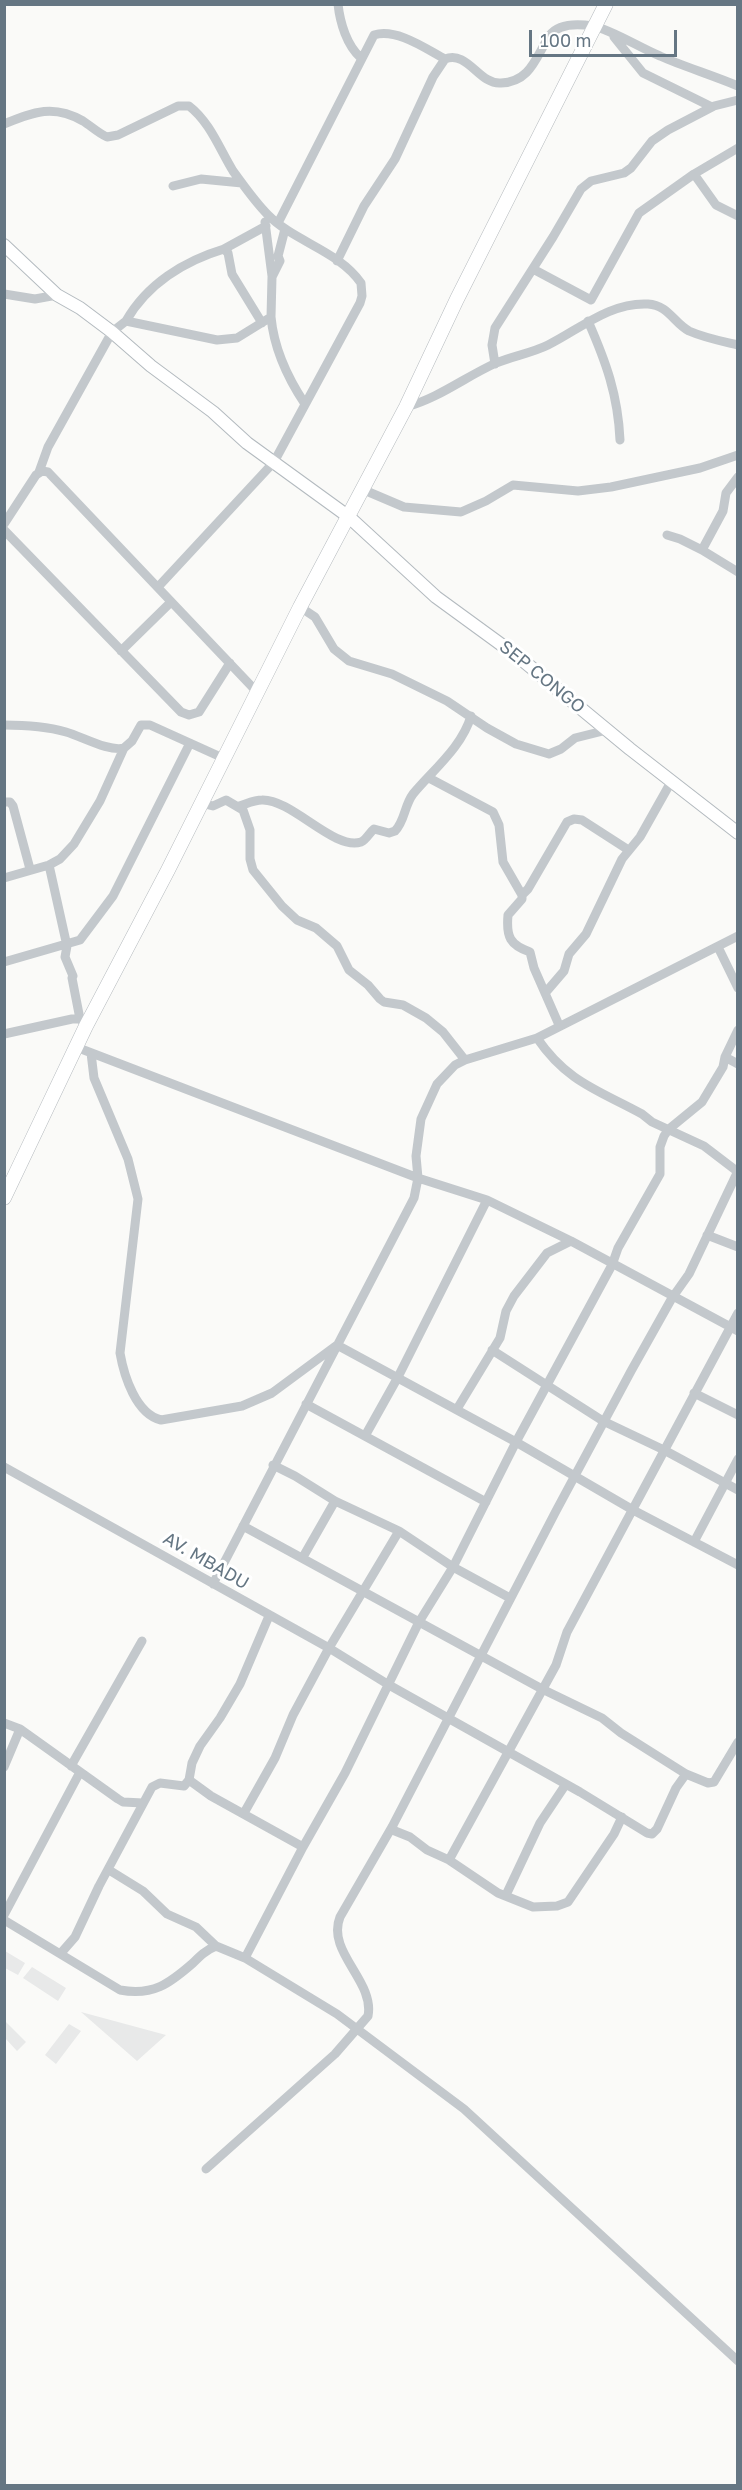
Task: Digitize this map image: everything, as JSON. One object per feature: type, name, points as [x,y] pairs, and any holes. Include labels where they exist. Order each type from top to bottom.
[{"type":"main road","points":[[4,1198],[76,1047],[83,1022],[201,804],[300,607],[406,407],[457,299],[606,4]]},
{"type":"street","points":[[338,4],[339,15],[352,50],[362,58]]},
{"type":"street","points":[[337,261],[364,206],[400,150],[417,109],[445,59],[450,57],[466,62],[491,83],[517,80],[530,69],[551,34],[570,24],[594,26],[662,57],[738,86]]},
{"type":"street","points":[[272,278],[280,261],[278,256],[281,226],[374,35],[380,33],[411,41],[445,59]]},
{"type":"street","points":[[613,35],[643,73],[712,107]]},
{"type":"street","points":[[495,364],[492,345],[495,328],[581,189],[591,181],[624,173],[632,168],[652,141],[712,107],[738,100]]},
{"type":"street","points":[[4,124],[46,110],[57,110],[83,121],[104,136],[112,137],[185,105],[203,120],[242,183],[260,205],[281,226],[337,261],[361,283],[362,296],[274,462],[158,587]]},
{"type":"street","points":[[532,269],[591,300],[639,213],[694,174],[738,148]]},
{"type":"street","points":[[694,174],[716,205],[738,216]]},
{"type":"street","points":[[173,186],[201,179],[242,183]]},
{"type":"street","points":[[260,205],[266,226],[272,278],[273,335],[288,379],[305,404]]},
{"type":"street","points":[[4,524],[39,472],[48,447],[112,332],[126,321],[134,307],[151,288],[195,259],[224,249],[266,226]]},
{"type":"street","name":"SEP CONGO","points":[[4,245],[57,295],[81,308],[151,366],[186,391],[247,443],[349,517],[436,597],[513,653],[671,782],[738,833]]},
{"type":"street","points":[[224,249],[228,253],[232,274],[262,323]]},
{"type":"street","points":[[4,294],[35,299],[57,295]]},
{"type":"street","points":[[406,407],[426,402],[495,364],[545,347],[588,321],[616,309],[648,303],[659,306],[670,313],[688,330],[738,345]]},
{"type":"street","points":[[126,321],[217,340],[237,338],[271,317]]},
{"type":"street","points":[[588,321],[605,358],[613,386],[620,440]]},
{"type":"street","points":[[363,490],[405,507],[461,512],[513,485],[578,491],[611,487],[700,468],[738,455]]},
{"type":"street","points":[[39,472],[48,472],[58,481],[257,692]]},
{"type":"street","points":[[702,550],[723,511],[726,493],[738,477]]},
{"type":"street","points":[[4,530],[181,712],[189,715],[199,712],[230,663]]},
{"type":"street","points":[[667,535],[702,550],[738,572]]},
{"type":"street","points":[[121,651],[171,602]]},
{"type":"street","points":[[300,607],[321,625],[334,649],[341,656],[349,661],[392,674],[471,716],[516,744],[549,754],[561,749],[575,738],[607,730]]},
{"type":"street","points":[[239,806],[261,800],[269,801],[294,812],[327,833],[358,843],[368,837],[374,829],[389,833],[395,831],[404,818],[413,795],[460,738],[471,716]]},
{"type":"street","points":[[4,878],[49,865],[60,859],[74,844],[100,801],[124,748],[132,741],[139,726],[144,724],[223,758]]},
{"type":"street","points":[[4,725],[33,725],[65,731],[114,749],[124,748]]},
{"type":"street","points":[[4,962],[67,946],[80,940],[112,896],[190,743]]},
{"type":"street","points":[[429,778],[493,812],[500,825],[503,862],[522,895]]},
{"type":"street","points":[[546,992],[564,971],[569,954],[592,925],[627,849],[640,837],[671,782]]},
{"type":"street","points":[[201,804],[213,806],[226,800],[239,806],[243,810],[250,830],[250,859],[254,870],[282,906],[297,920],[316,928],[337,946],[349,970],[368,985],[380,999],[384,1002],[403,1005],[426,1018],[443,1032],[465,1060]]},
{"type":"street","points":[[4,802],[10,802],[14,807],[30,869]]},
{"type":"street","points":[[560,1025],[534,969],[530,952],[518,948],[511,941],[508,915],[522,899],[522,895],[528,889],[567,822],[574,819],[582,820],[627,849]]},
{"type":"street","points":[[4,1034],[51,1022],[83,1022],[73,976],[65,957],[67,946],[49,865]]},
{"type":"street","points":[[213,1584],[414,1198],[418,1178],[416,1156],[421,1119],[444,1074],[465,1060],[537,1038],[738,936]]},
{"type":"street","points":[[718,947],[738,988]]},
{"type":"street","points":[[244,1958],[345,1773],[419,1622],[453,1567],[516,1442],[612,1265],[618,1248],[660,1174],[660,1147],[669,1129],[702,1102],[723,1067],[725,1057],[738,1030]]},
{"type":"street","points":[[206,2169],[308,2079],[358,2030],[368,2016],[364,1988],[340,1943],[337,1925],[392,1827],[603,1421],[672,1298],[689,1274],[737,1172],[704,1146],[652,1122],[642,1114],[569,1076],[537,1038]]},
{"type":"street","points":[[76,1047],[418,1178],[487,1200],[571,1241],[734,1330]]},
{"type":"street","points":[[92,1053],[94,1078],[127,1156],[138,1199],[120,1353],[123,1372],[146,1412],[161,1420],[242,1406],[272,1393],[337,1345]]},
{"type":"street","points":[[725,1057],[738,1064]]},
{"type":"street","points":[[365,1436],[398,1377],[487,1200]]},
{"type":"street","points":[[706,1235],[738,1247]]},
{"type":"street","points":[[457,1409],[500,1338],[506,1311],[514,1296],[547,1253],[571,1241]]},
{"type":"street","points":[[449,1860],[555,1665],[567,1632],[694,1393],[734,1330],[738,1312]]},
{"type":"street","points":[[337,1345],[457,1409],[633,1510],[738,1565]]},
{"type":"street","points":[[492,1350],[603,1421],[664,1450],[738,1490]]},
{"type":"street","points":[[694,1393],[738,1415]]},
{"type":"street","points":[[306,1404],[486,1502]]},
{"type":"street","points":[[694,1542],[738,1460]]},
{"type":"street","points":[[273,1465],[335,1501],[399,1531],[453,1567],[510,1598]]},
{"type":"street","name":"AV. MBADU","points":[[4,1467],[329,1648],[389,1685],[566,1784],[647,1833],[654,1832],[676,1788],[686,1774]]},
{"type":"street","points":[[303,1557],[335,1501]]},
{"type":"street","points":[[243,1526],[480,1656],[602,1718],[621,1733],[686,1774],[708,1783],[714,1782],[738,1742]]},
{"type":"street","points":[[244,1813],[276,1758],[293,1715],[329,1648],[399,1531]]},
{"type":"street","points":[[61,1953],[75,1937],[143,1803],[157,1784],[181,1786],[189,1780],[192,1763],[200,1746],[240,1684],[269,1616]]},
{"type":"street","points":[[71,1766],[142,1641]]},
{"type":"street","points":[[4,1724],[20,1729],[123,1802],[143,1803]]},
{"type":"street","points":[[4,1767],[20,1729]]},
{"type":"street","points":[[4,1915],[80,1772]]},
{"type":"street","points":[[189,1780],[211,1796],[303,1847]]},
{"type":"street","points":[[506,1895],[540,1823],[566,1784]]},
{"type":"street","points":[[392,1827],[394,1831],[410,1837],[427,1850],[449,1860],[493,1891],[533,1907],[564,1905],[573,1897],[614,1834],[622,1817]]},
{"type":"street","points":[[109,1870],[143,1891],[167,1914],[196,1928],[216,1946],[244,1958],[337,2014],[482,2123],[622,2257],[738,2361]]},
{"type":"street","points":[[4,1920],[120,1990],[142,1993],[166,1984],[206,1951],[216,1946]]},
{"type":"shaded area","points":[[5,1951],[25,1963],[18,1975],[5,1968]]},
{"type":"shaded area","points":[[32,1967],[66,1988],[58,2001],[23,1978]]},
{"type":"shaded area","points":[[81,2012],[166,2035],[137,2061]]},
{"type":"shaded area","points":[[4,2020],[26,2042],[17,2051],[5,2038]]},
{"type":"shaded area","points":[[69,2024],[81,2031],[56,2064],[45,2055]]}]
